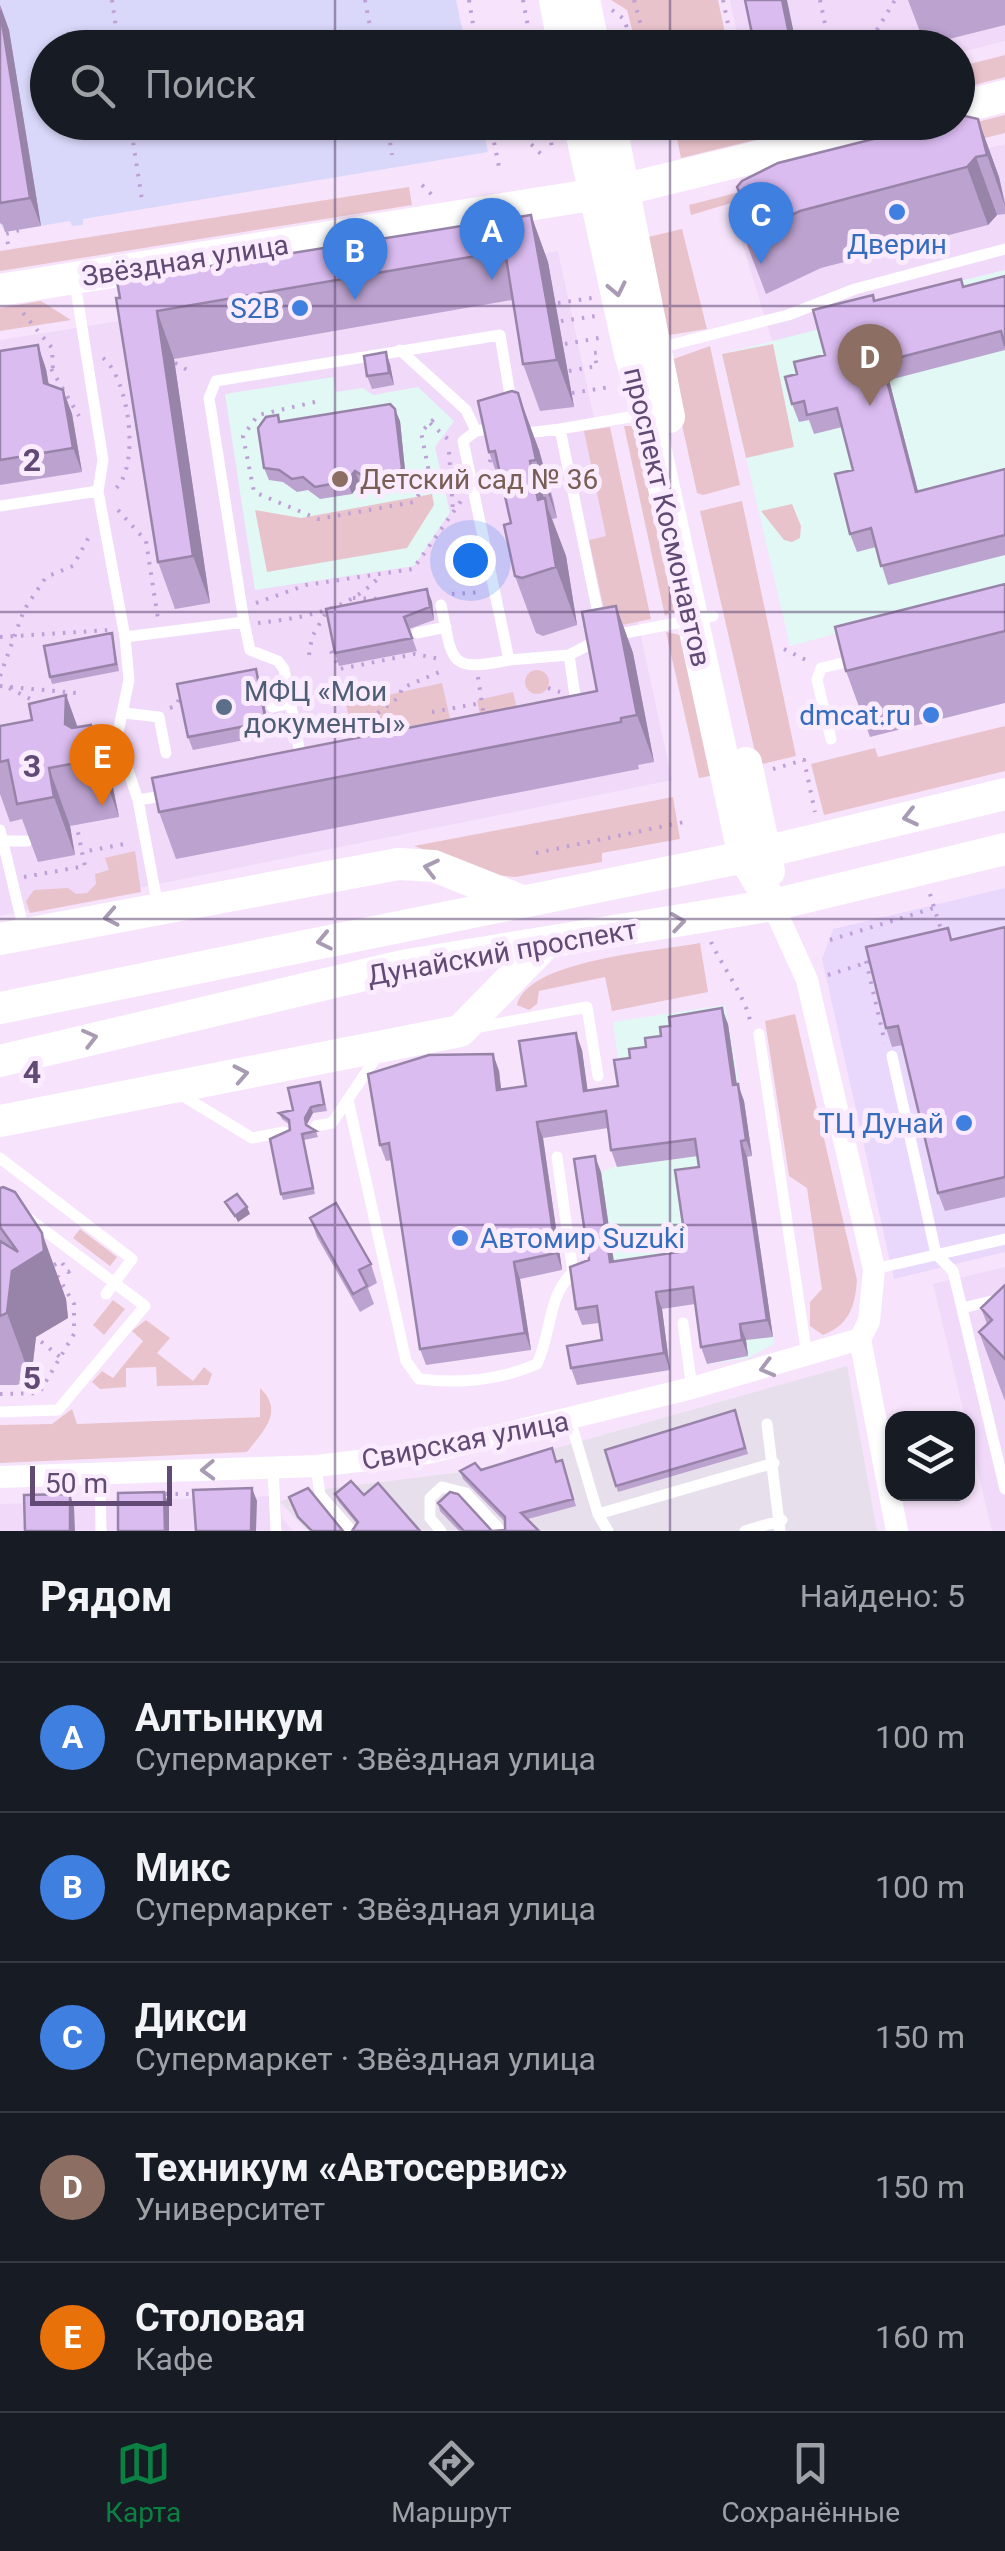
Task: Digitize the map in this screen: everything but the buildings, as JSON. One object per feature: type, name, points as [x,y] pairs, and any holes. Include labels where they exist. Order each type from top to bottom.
[{"type":"street","points":[[554,0],[560,30]]},
{"type":"street","points":[[594,30],[595,3]]},
{"type":"street","points":[[975,104],[1005,96]]},
{"type":"street","name":"проспект Космонавтов","points":[[587,140],[609,192]]},
{"type":"street","name":"проспект Космонавтов","points":[[610,140],[609,192],[629,352],[703,618]]},
{"type":"street","name":"Звёздная улица","points":[[2,290],[609,192],[824,140]]},
{"type":"street","name":"проспект Космонавтов","points":[[629,352],[703,618],[755,854],[773,906],[807,980],[874,1269],[869,1321],[860,1339],[898,1531]]},
{"type":"street","name":"Дунайский проспект","points":[[0,1008],[755,854],[1005,794]]},
{"type":"street","name":"Дунайский проспект","points":[[0,1061],[402,966],[773,906],[1005,849]]},
{"type":"street","points":[[12,937],[398,864],[434,866],[522,901]]},
{"type":"street","points":[[0,1121],[460,1031],[547,942]]},
{"type":"street","name":"Свирская улица","points":[[0,1477],[316,1466],[428,1453],[692,1388],[860,1339]]},
{"type":"lane","points":[[629,352],[788,315],[855,289],[1005,249]]},
{"type":"lane","points":[[74,277],[103,460],[98,492],[129,680],[117,737],[120,764],[138,800],[158,907]]},
{"type":"lane","points":[[303,768],[284,669],[278,660],[250,650],[209,398],[212,388],[223,378],[500,335],[512,411],[510,430]]},
{"type":"lane","points":[[400,350],[466,410],[476,430]]},
{"type":"lane","points":[[509,660],[462,441],[476,430],[510,430],[518,434],[648,414]]},
{"type":"lane","points":[[560,429],[604,637]]},
{"type":"lane","points":[[0,506],[98,492]]},
{"type":"lane","points":[[441,605],[459,663],[476,666],[569,656],[604,637],[703,618]]},
{"type":"lane","points":[[124,633],[161,634],[243,615]]},
{"type":"lane","points":[[417,633],[446,627]]},
{"type":"lane","points":[[832,739],[817,680],[822,668],[876,655]]},
{"type":"lane","points":[[558,717],[576,696],[569,656]]},
{"type":"lane","points":[[272,707],[290,704]]},
{"type":"lane","points":[[124,712],[159,717],[166,753]]},
{"type":"lane","points":[[66,747],[117,737]]},
{"type":"lane","points":[[286,771],[352,758]]},
{"type":"lane","points":[[138,800],[184,792]]},
{"type":"lane","points":[[12,937],[13,880],[2,836],[28,841]]},
{"type":"lane","points":[[460,1031],[587,1007],[598,1076]]},
{"type":"lane","points":[[758,1034],[807,1357]]},
{"type":"lane","points":[[316,1126],[332,1123],[383,1047]]},
{"type":"lane","points":[[892,1056],[936,1254],[954,1271],[1005,1489]]},
{"type":"lane","points":[[170,1088],[252,1138],[284,1132]]},
{"type":"lane","points":[[348,1100],[406,1361],[419,1380],[452,1383],[516,1373],[538,1364],[549,1340],[554,1298],[572,1272],[557,1157]]},
{"type":"lane","points":[[0,1158],[132,1259],[106,1294]]},
{"type":"lane","points":[[0,1198],[145,1306],[58,1410],[0,1412]]},
{"type":"lane","points":[[874,1269],[1005,1239]]},
{"type":"lane","points":[[962,1308],[1005,1298]]},
{"type":"lane","points":[[683,1323],[692,1388]]},
{"type":"lane","points":[[570,1420],[598,1514],[608,1531]]},
{"type":"lane","points":[[745,1531],[781,1525],[766,1424]]},
{"type":"lane","points":[[598,1514],[774,1462]]},
{"type":"lane","points":[[316,1466],[320,1494],[352,1531]]},
{"type":"lane","points":[[273,1468],[276,1531]]},
{"type":"lane","points":[[100,1473],[101,1531]]},
{"type":"lane","points":[[442,1531],[430,1518],[430,1498],[442,1487],[466,1493],[501,1531]]},
{"type":"path","points":[[112,0],[116,30]]},
{"type":"path","points":[[365,0],[371,30]]},
{"type":"path","points":[[468,0],[474,30]]},
{"type":"path","points":[[523,0],[529,30]]},
{"type":"path","points":[[634,0],[642,30]]},
{"type":"path","points":[[723,0],[729,30]]},
{"type":"path","points":[[820,0],[827,30]]},
{"type":"path","points":[[877,30],[895,0]]},
{"type":"path","points":[[595,3],[624,19],[628,30]]},
{"type":"path","points":[[133,140],[142,200]]},
{"type":"path","points":[[390,140],[392,154]]},
{"type":"path","points":[[494,140],[500,172]]},
{"type":"path","points":[[526,140],[546,159]]},
{"type":"path","points":[[551,140],[553,152]]},
{"type":"path","points":[[8,244],[6,234],[24,232]]},
{"type":"path","points":[[2,290],[52,348],[53,372]]},
{"type":"path","points":[[558,303],[592,298]]},
{"type":"path","points":[[561,322],[596,316]]},
{"type":"path","points":[[564,344],[600,338]]},
{"type":"path","points":[[86,348],[112,364],[117,374],[130,458],[118,488],[109,493],[119,514],[146,541],[161,634]]},
{"type":"path","points":[[569,371],[597,366],[594,354],[629,352]]},
{"type":"path","points":[[175,363],[192,372]]},
{"type":"path","points":[[30,365],[50,367],[81,420]]},
{"type":"path","points":[[572,393],[610,387]]},
{"type":"path","points":[[315,402],[258,415],[243,436],[254,492],[314,518],[414,502],[429,482],[421,432],[437,416]]},
{"type":"path","points":[[430,423],[444,434]]},
{"type":"path","points":[[484,479],[498,446]]},
{"type":"path","points":[[450,447],[452,514]]},
{"type":"path","points":[[243,615],[306,586],[380,576],[418,565],[452,514],[470,474]]},
{"type":"path","points":[[0,676],[13,637],[46,578],[73,566],[102,515]]},
{"type":"path","points":[[243,615],[296,618],[328,610],[353,598],[380,576]]},
{"type":"path","points":[[309,655],[312,638],[328,610]]},
{"type":"path","points":[[0,638],[124,633]]},
{"type":"path","points":[[784,649],[822,668]]},
{"type":"path","points":[[331,651],[340,669],[414,654],[459,663]]},
{"type":"path","points":[[352,758],[354,731],[399,697],[402,688],[459,663]]},
{"type":"path","points":[[476,666],[486,731]]},
{"type":"path","points":[[0,686],[76,693]]},
{"type":"path","points":[[9,688],[46,708]]},
{"type":"path","points":[[159,717],[162,710],[176,706],[184,692]]},
{"type":"path","points":[[432,712],[482,704]]},
{"type":"path","points":[[762,773],[804,760],[816,816]]},
{"type":"path","points":[[13,880],[85,866],[76,818]]},
{"type":"path","points":[[536,853],[684,822]]},
{"type":"path","points":[[82,852],[145,840]]},
{"type":"path","points":[[930,894],[944,942]]},
{"type":"path","points":[[830,940],[934,908]]},
{"type":"path","points":[[828,975],[866,961],[884,959]]},
{"type":"path","points":[[866,961],[881,1034],[892,1056]]},
{"type":"path","points":[[0,1394],[38,1393],[74,1334],[74,1304],[54,1265],[40,1256]]},
{"type":"path","points":[[54,1265],[61,1262],[68,1272]]},
{"type":"path","points":[[54,1282],[60,1277]]},
{"type":"path","points":[[30,1333],[60,1356]]},
{"type":"path","points":[[158,1494],[197,1494]]},
{"type":"shaded area","points":[[0,0],[456,0],[462,30],[30,30],[30,140],[486,140],[488,152],[83,219],[83,225],[72,226],[70,221],[5,232],[0,223]]},
{"type":"shaded area","points":[[611,0],[718,0],[724,30],[632,30],[627,10]]},
{"type":"shaded area","points":[[730,0],[1005,0],[1005,41],[975,49],[975,30],[736,30]]},
{"type":"shaded area","points":[[1005,55],[1005,77],[975,85],[975,63]]},
{"type":"shaded area","points":[[1005,115],[1005,133],[973,141],[975,122]]},
{"type":"shaded area","points":[[677,140],[755,140],[681,158]]},
{"type":"shaded area","points":[[1005,144],[1005,270],[818,316],[820,329],[773,344],[732,211]]},
{"type":"shaded area","points":[[798,177],[799,183],[691,215],[689,205]]},
{"type":"shaded area","points":[[409,187],[412,205],[0,271],[0,251]]},
{"type":"shaded area","points":[[682,229],[707,329],[663,336],[644,238]]},
{"type":"shaded area","points":[[558,251],[672,780],[0,916],[0,340]]},
{"type":"shaded area","points":[[1005,270],[1005,588],[790,646],[722,354],[820,329],[817,316]]},
{"type":"shaded area","points":[[41,301],[71,320],[0,331],[0,308]]},
{"type":"shaded area","points":[[773,344],[794,447],[746,458],[722,354]]},
{"type":"shaded area","points":[[710,346],[740,485],[703,495],[697,493],[668,361]]},
{"type":"shaded area","name":"Детский сад № 36","points":[[333,377],[336,392],[363,388],[373,395],[418,387],[454,421],[435,447],[450,512],[414,566],[255,590],[225,394]]},
{"type":"shaded area","points":[[624,426],[641,426],[679,608],[665,616]]},
{"type":"shaded area","points":[[610,427],[651,619],[608,628],[589,540],[606,536],[584,431]]},
{"type":"shaded area","points":[[432,494],[434,505],[407,548],[267,572],[255,510],[301,518]]},
{"type":"shaded area","points":[[742,501],[796,756],[758,765],[700,511]]},
{"type":"shaded area","points":[[792,504],[801,526],[800,538],[792,542],[784,540],[761,511]]},
{"type":"shaded area","points":[[666,632],[685,636],[715,775],[699,778]]},
{"type":"shaded area","points":[[537,670],[546,673],[546,691],[537,694],[528,691],[525,682],[528,673]]},
{"type":"shaded area","points":[[442,683],[452,727],[355,747],[346,704]]},
{"type":"shaded area","points":[[513,692],[518,713],[481,720],[477,700]]},
{"type":"shaded area","points":[[1005,726],[1005,771],[824,815],[811,764],[875,748],[878,757]]},
{"type":"shaded area","points":[[673,797],[680,839],[602,853],[602,862],[515,877],[497,875],[414,846]]},
{"type":"shaded area","points":[[135,851],[141,892],[30,913],[26,901],[34,890],[68,888],[76,894],[87,893],[96,884],[95,874],[109,870],[105,858]]},
{"type":"shaded area","points":[[1005,888],[1005,1252],[894,1279],[822,959],[833,929]]},
{"type":"shaded area","points":[[700,943],[708,992],[612,1011],[605,977],[539,991],[537,1004],[529,1010],[517,1005],[526,990],[544,977],[568,968]]},
{"type":"shaded area","points":[[725,1005],[752,1156],[747,1158],[774,1344],[748,1358],[707,1364],[697,1292],[616,1278],[601,1172],[617,1166],[624,1102],[613,1022]]},
{"type":"shaded area","points":[[795,1014],[857,1280],[849,1314],[839,1326],[823,1335],[810,1326],[810,1302],[822,1289],[807,1188],[789,1176],[765,1021]]},
{"type":"shaded area","points":[[80,1229],[117,1257],[110,1266],[73,1238]]},
{"type":"shaded area","points":[[1005,1267],[1005,1531],[992,1531],[975,1460],[975,1411],[963,1411],[933,1284]]},
{"type":"shaded area","points":[[113,1300],[125,1309],[104,1335],[93,1325]]},
{"type":"shaded area","points":[[146,1320],[170,1338],[157,1353],[193,1381],[204,1367],[212,1374],[208,1385],[157,1386],[156,1367],[126,1368],[126,1387],[100,1389],[92,1382],[102,1371],[113,1378],[143,1341],[132,1331]]},
{"type":"shaded area","points":[[847,1366],[877,1531],[307,1531],[280,1502],[300,1492],[479,1470]]},
{"type":"shaded area","points":[[260,1388],[271,1405],[271,1413],[265,1429],[247,1452],[0,1463],[0,1425],[52,1424],[72,1409],[77,1424],[260,1417]]},
{"type":"shaded area","points":[[280,1496],[282,1518],[293,1531],[0,1531],[0,1504]]},
{"type":"place","name":"Дверин","points":[[897,212]]},
{"type":"place","name":"Дикси","points":[[761,264]]},
{"type":"place","name":"Алтынкум","points":[[492,280]]},
{"type":"place","name":"Микс","points":[[355,300]]},
{"type":"place","name":"S2B","points":[[300,308]]},
{"type":"place","name":"Техникум «Автосервис»","points":[[870,406]]},
{"type":"place","name":"Детский сад № 36","points":[[340,479]]},
{"type":"place","name":"МФЦ «Мои документы»","points":[[224,707]]},
{"type":"place","name":"dmcat.ru","points":[[931,715]]},
{"type":"place","name":"Столовая","points":[[102,806]]},
{"type":"place","name":"ТЦ Дунай","points":[[964,1123]]},
{"type":"place","name":"Автомир Suzuki","points":[[460,1238]]}]
